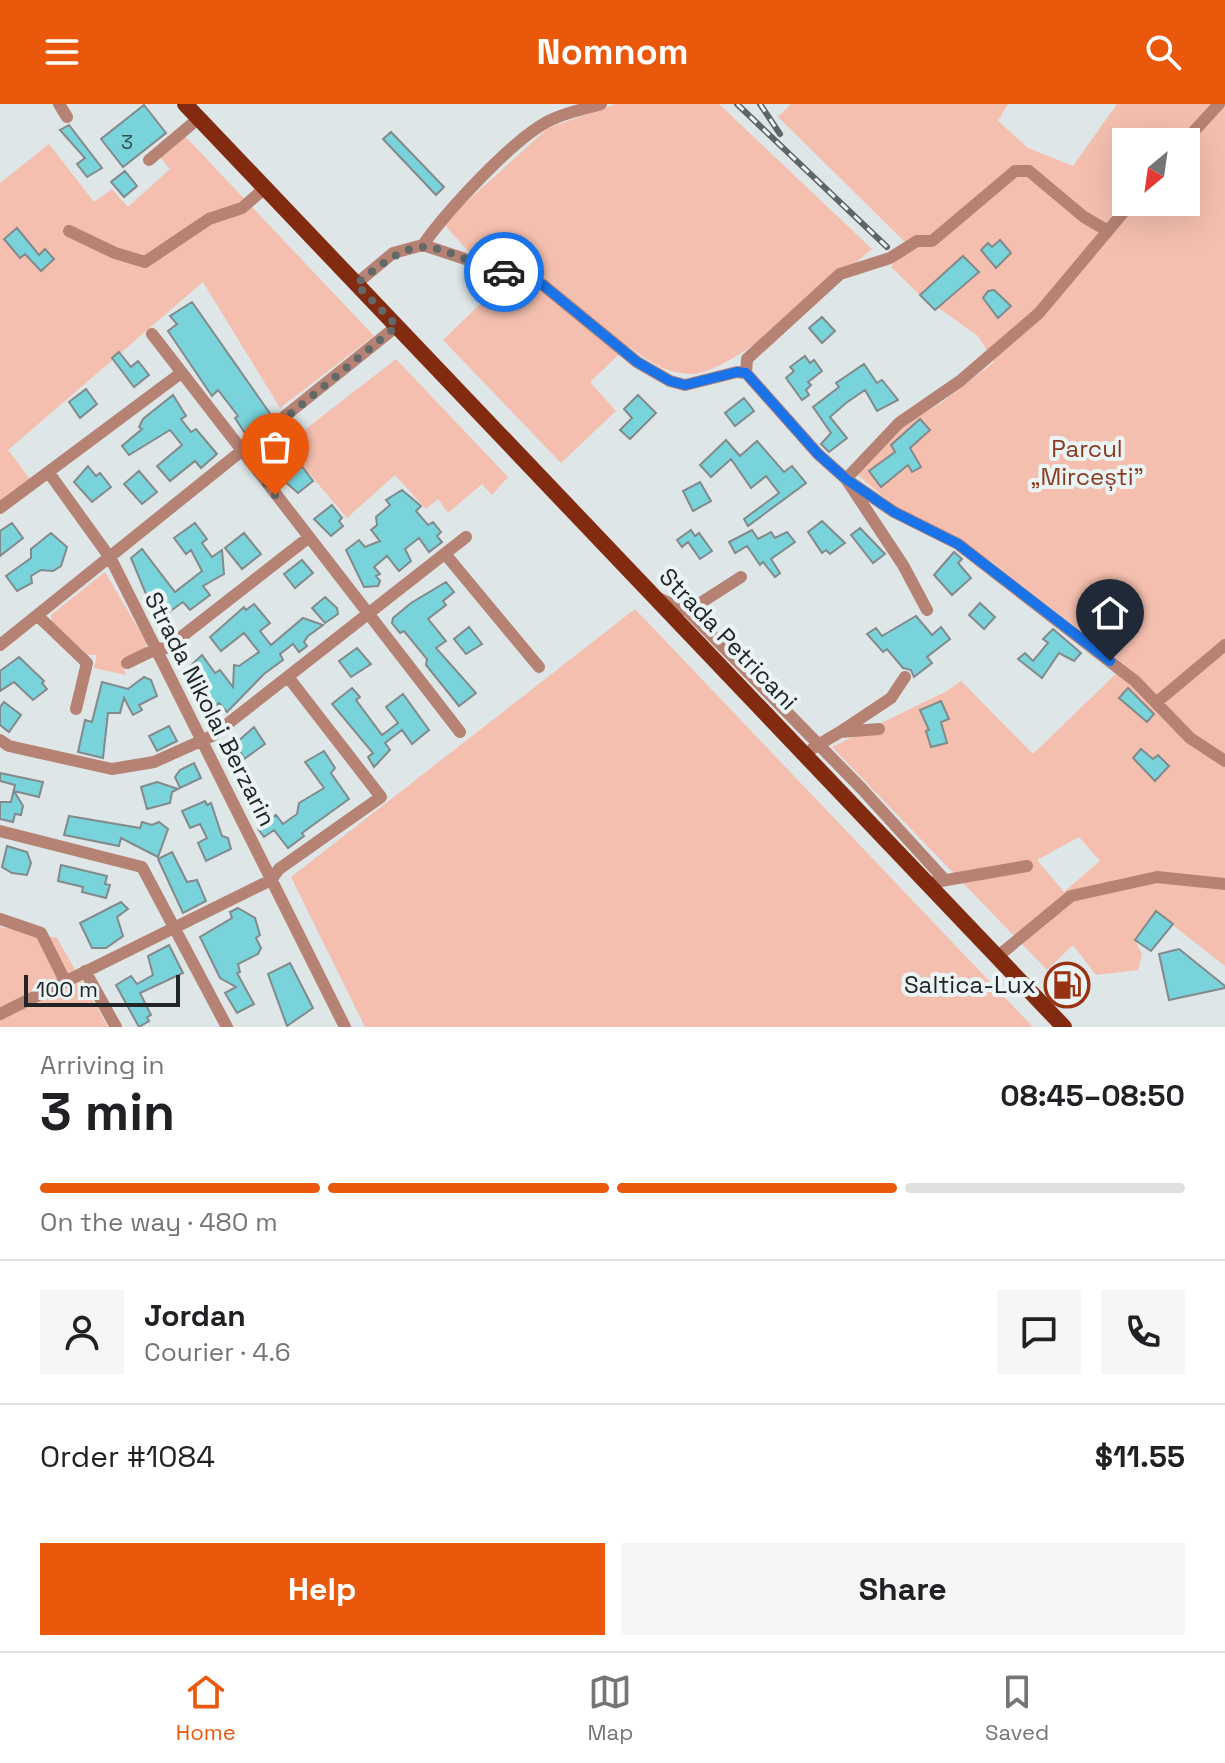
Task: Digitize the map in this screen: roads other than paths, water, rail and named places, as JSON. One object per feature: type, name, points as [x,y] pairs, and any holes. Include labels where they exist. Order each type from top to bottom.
[{"type":"main road","name":"Strada Petricani","points":[[185,104],[655,597],[810,749],[935,882],[997,957],[1064,1027]]},
{"type":"street","points":[[59,104],[67,117]]},
{"type":"street","points":[[356,284],[393,253],[423,245],[483,178],[538,127],[601,104]]},
{"type":"street","points":[[1197,128],[1219,104],[1225,108]]},
{"type":"street","points":[[149,160],[199,118]]},
{"type":"street","points":[[746,373],[747,359],[840,274],[890,258],[917,241],[932,241],[1015,171],[1029,171],[1084,217],[1108,231]]},
{"type":"street","points":[[69,231],[115,253],[145,262],[209,219],[242,208],[265,188]]},
{"type":"street","points":[[846,479],[899,423],[960,381],[1039,313],[1120,216]]},
{"type":"street","points":[[423,245],[543,285],[637,362],[670,381],[685,385],[737,372],[746,373],[818,454],[846,479],[894,512],[958,544],[1135,681],[1190,738],[1225,761]]},
{"type":"street","points":[[0,645],[243,453],[397,326]]},
{"type":"street","points":[[152,334],[460,732]]},
{"type":"street","points":[[0,508],[181,373]]},
{"type":"street","name":"Strada Nikolai Berzarin","points":[[49,473],[111,559],[345,1027]]},
{"type":"street","points":[[846,479],[879,527],[927,610]]},
{"type":"street","points":[[879,527],[894,512]]},
{"type":"street","points":[[0,740],[9,746],[112,769],[154,762],[201,738],[212,736],[466,537]]},
{"type":"street","points":[[127,663],[156,649],[167,648],[308,538]]},
{"type":"street","points":[[446,555],[539,667]]},
{"type":"street","points":[[688,611],[741,577]]},
{"type":"street","points":[[655,597],[688,611],[810,749],[891,698],[905,677]]},
{"type":"street","points":[[38,616],[87,663],[76,709]]},
{"type":"street","points":[[1157,702],[1225,645]]},
{"type":"street","points":[[2,1010],[271,880],[279,869],[381,797],[288,677]]},
{"type":"street","points":[[840,732],[879,729]]},
{"type":"street","points":[[0,831],[142,867],[227,1027]]},
{"type":"street","points":[[935,882],[1027,866]]},
{"type":"street","points":[[997,957],[1071,896],[1157,877],[1225,884]]},
{"type":"street","points":[[0,919],[41,933],[65,981]]},
{"type":"street","points":[[85,971],[116,1027]]},
{"type":"railway","points":[[737,104],[887,247]]},
{"type":"railway","points":[[760,104],[780,134]]},
{"type":"place","name":"Saltica-Lux","points":[[1067,985]]},
{"type":"park label","name":"Parcul „Mircești”","points":[[1087,463]]}]
